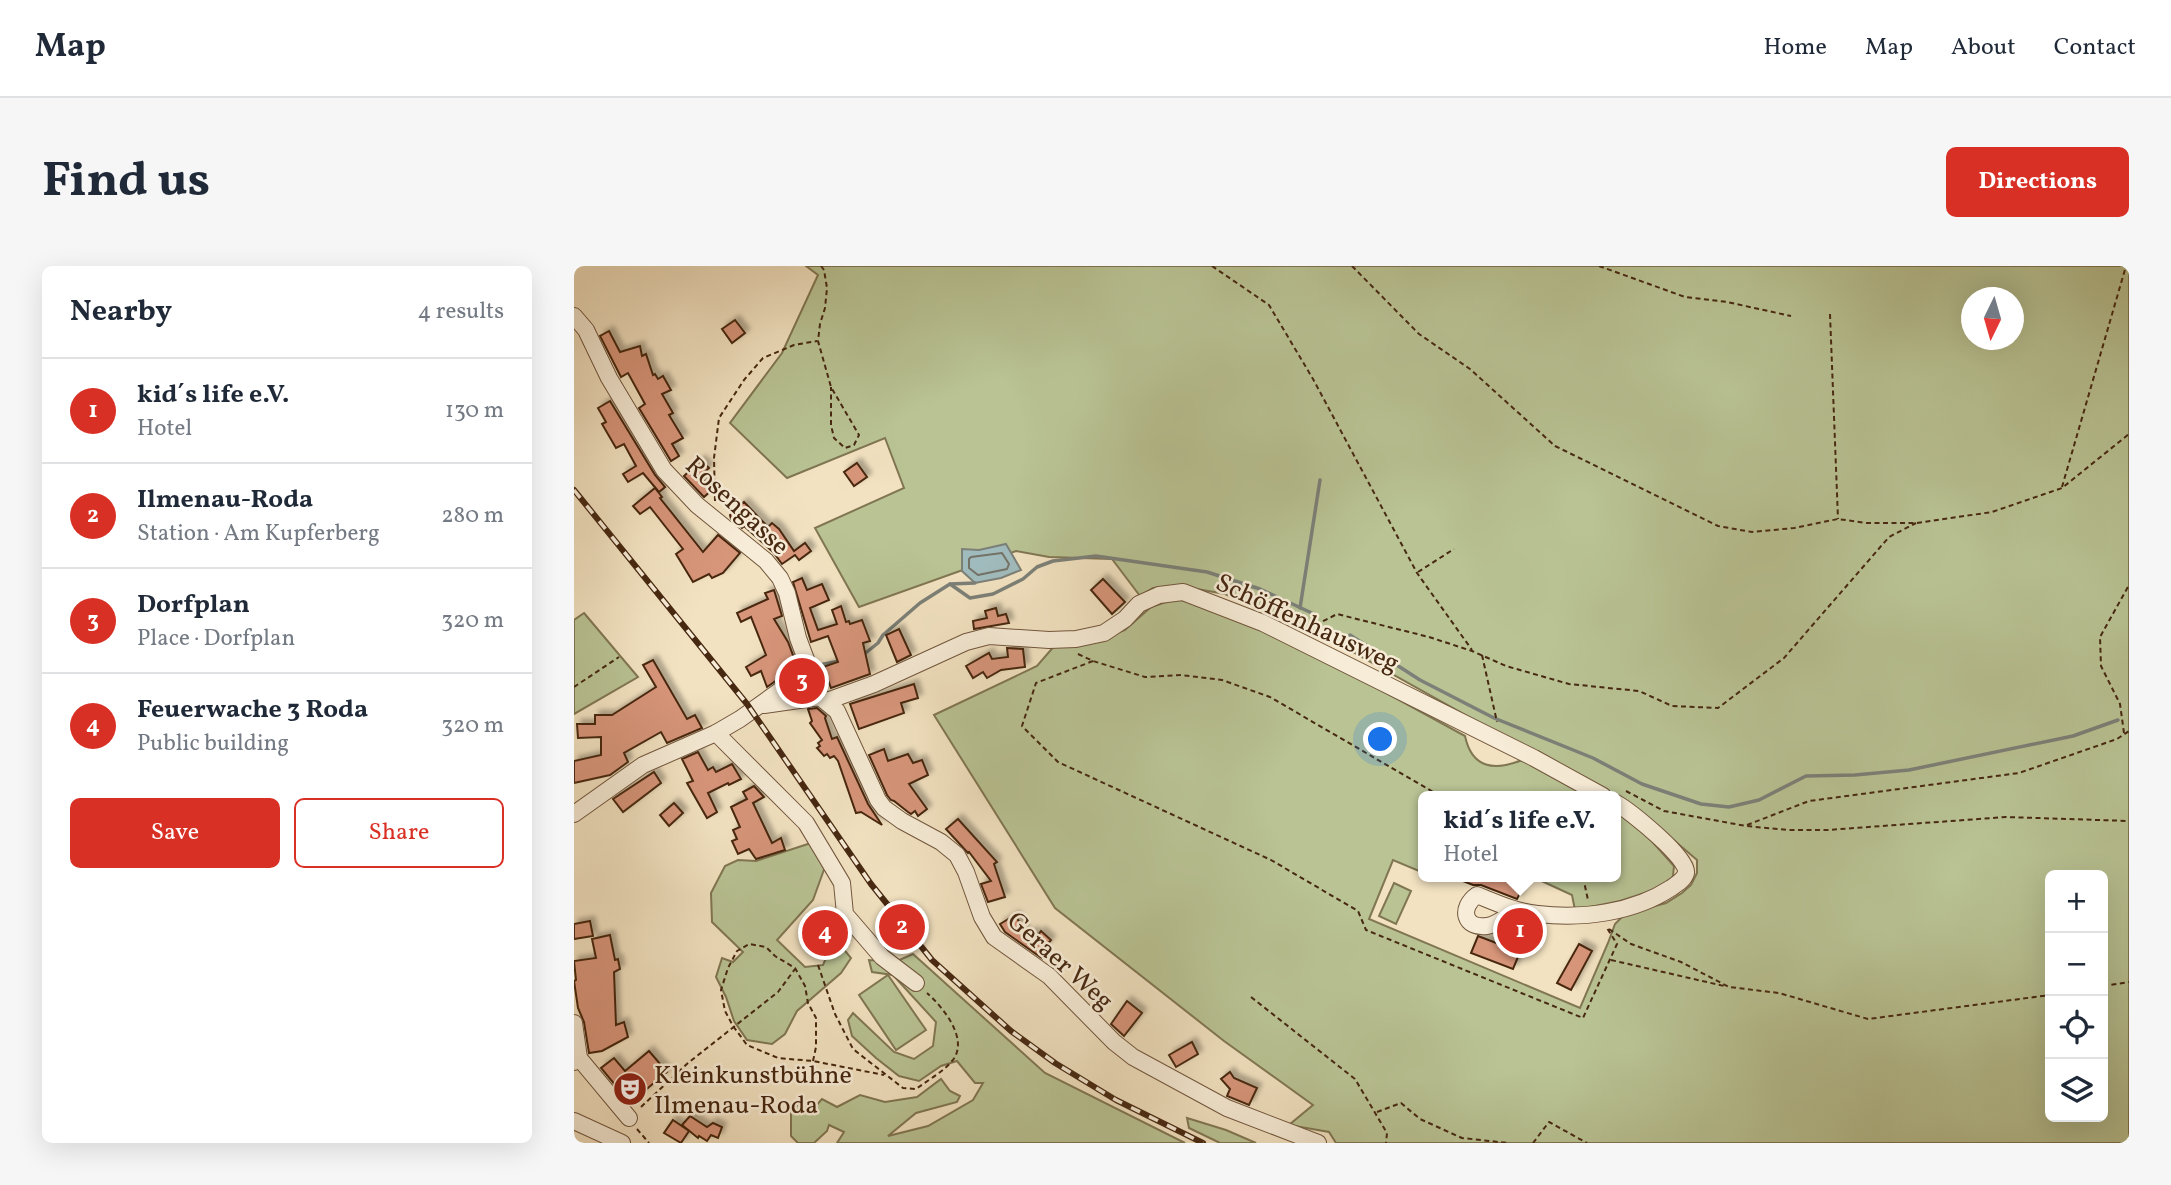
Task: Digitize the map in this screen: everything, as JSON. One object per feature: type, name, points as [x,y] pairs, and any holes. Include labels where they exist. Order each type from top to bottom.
[{"type":"street","name":"Rosengasse","points":[[574,316],[586,330],[609,378],[658,461],[679,488],[766,561],[780,578],[808,667],[824,699]]},
{"type":"street","name":"Schöffenhausweg","points":[[760,706],[824,699],[874,684],[966,642],[989,636],[1049,640],[1076,639],[1104,633],[1125,619],[1139,604],[1159,595],[1184,592],[1263,623],[1594,791]]},
{"type":"street","points":[[574,814],[643,765],[716,733],[760,706],[808,667]]},
{"type":"street","name":"Geraer Weg","points":[[824,699],[837,711],[884,808],[941,842],[957,855],[982,918],[995,937],[1049,976],[1114,1042],[1133,1057],[1227,1108],[1318,1143]]},
{"type":"street","points":[[716,733],[806,823],[842,883],[845,914],[882,957],[916,982]]},
{"type":"street","points":[[1517,911],[1539,915],[1591,914],[1617,910],[1656,897],[1681,881],[1686,874],[1686,866],[1678,855],[1621,799]]},
{"type":"street","points":[[574,1023],[577,1060],[629,1118]]},
{"type":"street","points":[[574,1121],[622,1143]]},
{"type":"path","points":[[821,266],[827,288],[818,341],[831,387],[859,435],[854,445],[845,448],[834,438],[831,425],[831,387]]},
{"type":"path","points":[[1212,266],[1269,305],[1326,402],[1417,572],[1472,650]]},
{"type":"path","points":[[1352,266],[1419,334],[1470,369],[1555,446],[1718,526],[1752,532],[1794,528],[1838,519],[1866,523],[1917,523],[1993,512],[2062,488],[2129,434]]},
{"type":"path","points":[[1599,266],[1685,297],[1727,302],[1791,316]]},
{"type":"path","points":[[2062,488],[2126,266]]},
{"type":"path","points":[[1830,314],[1838,519]]},
{"type":"path","points":[[712,518],[716,494],[714,458],[719,418],[744,380],[763,358],[794,345],[818,341]]},
{"type":"path","points":[[1291,637],[1337,614],[1429,637],[1472,650],[1506,666],[1569,684],[1639,691],[1672,706],[1718,708],[1784,658],[1889,537],[1917,523]]},
{"type":"path","points":[[1417,572],[1454,549]]},
{"type":"path","points":[[2124,734],[2120,704],[2101,666],[2100,637],[2129,585]]},
{"type":"path","points":[[1482,655],[1502,743]]},
{"type":"path","points":[[574,687],[619,657]]},
{"type":"path","points":[[1432,791],[1270,696],[1222,680],[1181,675],[1145,677],[1093,661],[1036,683],[1022,726],[1058,762],[1271,860],[1358,911],[1366,929],[1583,1018],[1617,944],[1606,928],[1631,944],[1681,962],[1729,987]]},
{"type":"path","points":[[1746,826],[1809,801],[2019,773],[2118,739],[2129,731]]},
{"type":"path","points":[[1621,796],[1664,811],[1746,826],[1788,830],[1828,830],[2006,817],[2129,821]]},
{"type":"path","points":[[1584,882],[1591,914]]},
{"type":"path","points":[[813,1060],[817,1018],[808,1003],[805,986],[795,968],[766,947],[749,944],[737,951],[721,990],[733,1026],[747,1045],[778,1058],[813,1060],[884,1075]]},
{"type":"path","points":[[1609,959],[1729,987],[1779,993],[1868,1019],[2045,996]]},
{"type":"path","points":[[818,965],[835,1014],[853,1049],[903,1088],[916,1089],[954,1060],[959,1045],[957,1032],[933,998],[916,982]]},
{"type":"path","points":[[649,1143],[629,1118],[688,1063],[778,992],[795,968]]},
{"type":"path","points":[[2108,985],[2129,982]]},
{"type":"path","points":[[1251,997],[1355,1079],[1387,1133],[1386,1143]]},
{"type":"path","points":[[1376,1112],[1401,1103],[1420,1119],[1462,1138],[1508,1143]]},
{"type":"path","points":[[1533,1143],[1549,1122],[1587,1143]]},
{"type":"green space","points":[[806,266],[2129,266],[2129,1143],[1336,1143],[1329,1132],[1289,1125],[1313,1105],[1224,1041],[1055,908],[934,715],[1037,666],[1056,644],[1100,640],[1125,630],[1151,607],[1175,599],[1195,602],[1308,650],[1465,736],[1468,747],[1479,761],[1503,766],[1522,760],[1583,791],[1418,791],[1418,871],[1393,860],[1369,919],[1580,1008],[1615,924],[1625,914],[1666,903],[1682,893],[1691,885],[1697,873],[1697,860],[1649,819],[1621,802],[1621,791],[1604,791],[1333,641],[1225,594],[1180,586],[1153,588],[1140,596],[1112,559],[1049,557],[1016,551],[859,607],[815,528],[904,488],[885,438],[787,478],[730,423],[782,353],[818,275]]},
{"type":"green space","points":[[584,613],[638,677],[574,714],[574,620]]},
{"type":"green space","points":[[1621,815],[1641,829],[1674,866],[1673,876],[1666,886],[1620,901],[1575,910],[1572,895],[1544,882],[1621,882]]},
{"type":"green space","points":[[811,843],[826,864],[813,900],[777,940],[805,967],[823,965],[829,951],[841,946],[851,958],[841,973],[797,1011],[785,1034],[772,1044],[747,1040],[734,1021],[716,977],[722,958],[733,962],[743,952],[712,922],[711,893],[725,866],[738,860],[756,861]]},
{"type":"green space","points":[[1394,883],[1411,891],[1396,924],[1379,916]]},
{"type":"green space","points":[[913,954],[1045,1073],[1185,1143],[837,1143],[844,1132],[829,1125],[827,1131],[814,1143],[798,1143],[791,1136],[791,1110],[803,1101],[814,1108],[822,1099],[837,1107],[860,1095],[885,1102],[917,1097],[941,1079],[950,1091],[960,1096],[957,1102],[916,1113],[888,1136],[928,1126],[973,1100],[983,1083],[975,1083],[957,1061],[941,1066],[919,1081],[899,1076],[852,1036],[848,1020],[853,1013],[894,1052],[914,1059],[933,1046],[936,1022],[893,975],[872,972],[869,960],[895,962]]},
{"type":"green space","points":[[888,975],[926,1030],[896,1050],[859,995]]},
{"type":"green space","points":[[1187,1118],[1256,1143],[1220,1143],[1189,1128]]},
{"type":"water","points":[[1006,544],[1021,570],[1001,578],[975,583],[962,571],[962,549],[979,550]]},
{"type":"building","points":[[735,320],[745,333],[732,343],[722,329]]},
{"type":"building","points":[[609,331],[620,352],[640,346],[642,356],[646,354],[653,375],[658,379],[663,376],[671,390],[662,394],[673,413],[669,415],[683,438],[672,444],[679,456],[671,461],[639,408],[645,404],[628,373],[621,377],[600,336]]},
{"type":"building","points":[[610,401],[665,487],[659,492],[643,473],[628,482],[623,474],[636,466],[624,444],[616,448],[602,424],[606,422],[598,408]]},
{"type":"building","points":[[701,460],[709,468],[700,476],[713,489],[704,497],[684,476]]},
{"type":"building","points":[[857,463],[867,477],[854,486],[844,472]]},
{"type":"building","points":[[655,488],[703,552],[718,535],[740,553],[723,573],[712,578],[709,574],[693,582],[676,554],[683,549],[650,507],[640,514],[633,506]]},
{"type":"building","points":[[744,502],[768,527],[772,523],[779,529],[794,551],[805,543],[811,551],[799,560],[795,555],[782,564],[773,552],[744,526],[742,528],[731,519],[730,515]]},
{"type":"building","points":[[802,578],[807,590],[822,584],[829,600],[810,608],[818,630],[837,624],[832,610],[841,606],[846,622],[849,621],[850,624],[862,620],[870,641],[863,643],[870,674],[831,688],[823,667],[838,662],[828,636],[811,642],[793,582]]},
{"type":"building","points":[[1103,579],[1125,602],[1112,614],[1091,590]]},
{"type":"building","points":[[774,590],[782,616],[774,619],[788,642],[797,666],[767,687],[761,671],[751,676],[746,667],[766,655],[751,617],[741,622],[737,613],[768,599],[765,593]]},
{"type":"building","points":[[996,608],[998,616],[1006,614],[1009,623],[974,629],[973,621],[987,618],[985,611]]},
{"type":"building","points":[[899,629],[911,655],[897,662],[886,635]]},
{"type":"building","points":[[1007,648],[1023,649],[1025,667],[1001,670],[987,678],[983,672],[973,678],[966,666],[989,653],[992,659],[1008,657]]},
{"type":"building","points":[[653,660],[687,719],[695,715],[702,728],[667,743],[661,732],[624,753],[628,762],[610,775],[574,783],[574,761],[601,755],[601,737],[578,738],[577,724],[595,724],[595,715],[612,715],[656,687],[643,665]]},
{"type":"building","points":[[914,684],[918,698],[901,703],[904,713],[859,729],[850,704]]},
{"type":"building","points":[[817,708],[826,716],[832,739],[837,737],[868,804],[882,825],[861,812],[856,813],[838,761],[834,756],[824,756],[817,748],[822,740],[810,723],[812,721],[808,709]]},
{"type":"building","points":[[884,749],[888,761],[908,754],[913,763],[922,760],[928,775],[909,784],[927,809],[918,816],[915,811],[911,814],[887,795],[869,755]]},
{"type":"building","points":[[698,752],[708,770],[713,767],[716,772],[732,764],[741,779],[708,793],[717,812],[707,818],[687,783],[693,781],[682,759]]},
{"type":"building","points":[[654,772],[661,783],[623,812],[613,799]]},
{"type":"building","points":[[754,786],[764,797],[753,803],[772,843],[781,838],[785,850],[756,859],[749,849],[738,854],[732,841],[737,839],[733,830],[740,827],[731,807],[747,799],[743,792]]},
{"type":"building","points":[[674,803],[683,813],[669,826],[660,815]]},
{"type":"building","points":[[958,819],[997,862],[994,864],[1005,897],[988,902],[981,884],[991,881],[969,852],[946,829]]},
{"type":"building","points":[[1466,882],[1517,882],[1524,885],[1517,899],[1481,885]]},
{"type":"building","points":[[1015,915],[1028,936],[1033,931],[1038,935],[1041,931],[1051,940],[1040,953],[1043,959],[1005,932],[1000,924]]},
{"type":"building","points":[[811,918],[831,931],[843,928],[850,940],[831,946],[829,935],[819,947],[801,934]]},
{"type":"building","points":[[590,921],[593,936],[574,939],[574,924]]},
{"type":"building","points":[[610,935],[615,960],[618,959],[620,969],[614,972],[616,1025],[624,1022],[628,1037],[602,1051],[589,1053],[584,1022],[578,1008],[574,961],[596,958],[592,939]]},
{"type":"building","points":[[1478,936],[1520,952],[1513,969],[1471,953]]},
{"type":"building","points":[[1579,944],[1592,951],[1571,990],[1557,983]]},
{"type":"building","points":[[1127,1001],[1142,1013],[1124,1036],[1111,1024]]},
{"type":"building","points":[[1192,1042],[1198,1054],[1176,1067],[1169,1055]]},
{"type":"building","name":"Kleinkunstbühne Ilmenau-Roda","points":[[649,1051],[667,1072],[630,1103],[601,1068],[614,1058],[625,1071]]},
{"type":"building","points":[[1230,1072],[1234,1078],[1257,1088],[1249,1105],[1227,1096],[1230,1089],[1221,1079]]},
{"type":"building","points":[[690,1116],[707,1127],[713,1123],[722,1127],[718,1138],[711,1135],[707,1141],[699,1136],[698,1138],[682,1125]]},
{"type":"building","points":[[673,1120],[689,1131],[681,1143],[664,1133]]},
{"type":"waterway","points":[[1300,608],[1320,480]]},
{"type":"waterway","points":[[950,584],[970,598],[993,594],[1023,579],[1037,567],[1053,561],[1096,556],[1207,572],[1260,589],[1314,614]]},
{"type":"waterway","points":[[863,655],[920,603],[950,584],[975,583]]},
{"type":"waterway","points":[[1350,635],[1420,680],[1494,718],[1593,758],[1642,784],[1701,804],[1729,807],[1759,800],[1806,776],[1909,770],[2073,736],[2118,720]]},
{"type":"waterway","points":[[814,668],[840,661]]},
{"type":"railway","points":[[574,490],[747,704],[871,884],[932,960],[1011,1031],[1055,1063],[1116,1100],[1203,1143]]},
{"type":"place","name":"Dorfplan","points":[[802,681]]},
{"type":"place","name":"Ilmenau-Roda","points":[[902,927]]},
{"type":"place","name":"kid´s life e.V.","points":[[1520,931]]},
{"type":"place","name":"Feuerwache 3 Roda","points":[[825,933]]},
{"type":"place","name":"Kleinkunstbühne Ilmenau-Roda","points":[[630,1089]]}]
